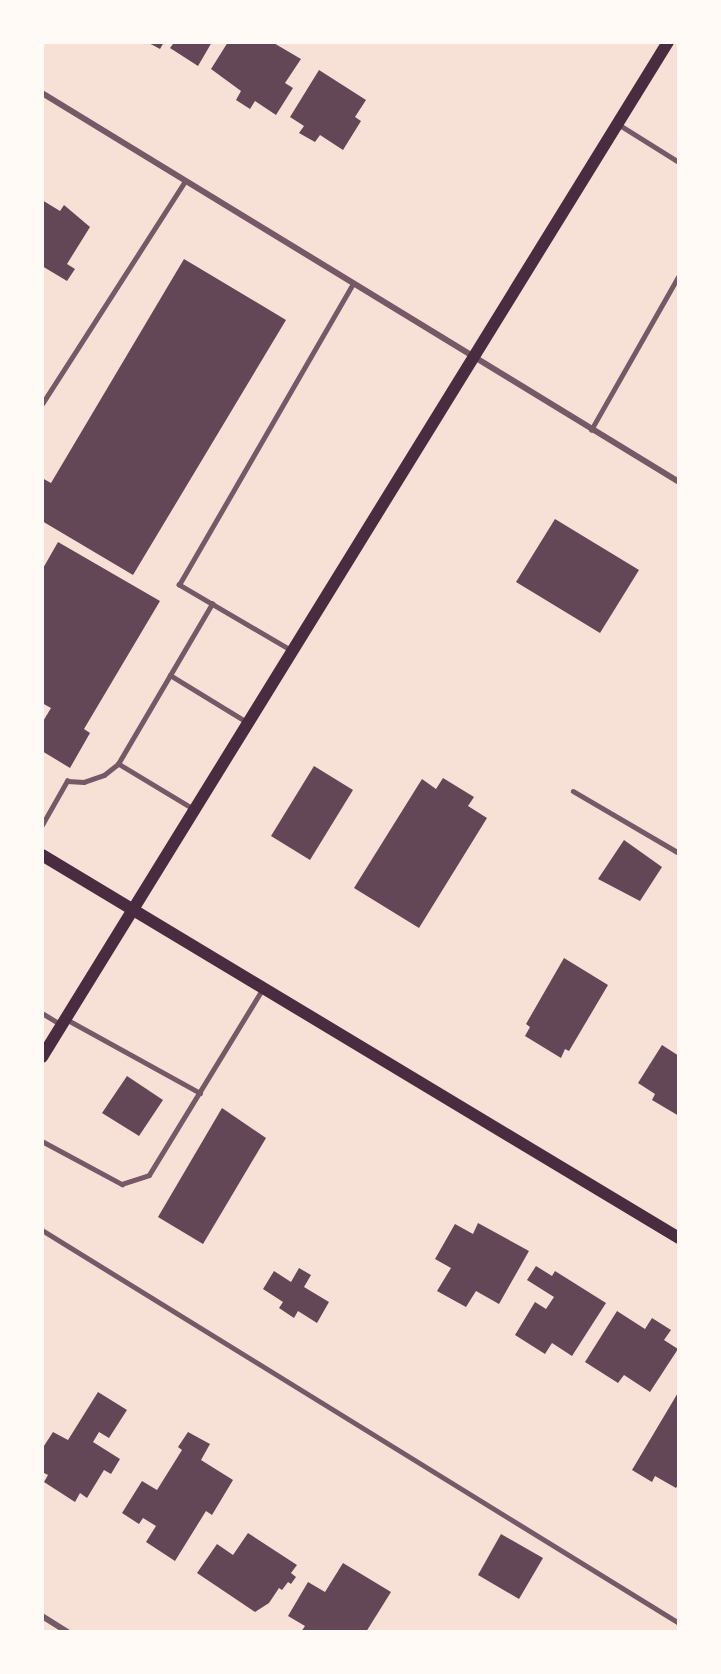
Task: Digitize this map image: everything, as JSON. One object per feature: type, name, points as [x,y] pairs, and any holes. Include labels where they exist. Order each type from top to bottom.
[{"type":"main road","points":[[42,1057],[251,724],[668,42]]},
{"type":"main road","points":[[42,855],[679,1238]]},
{"type":"street","points":[[42,93],[679,482]]},
{"type":"street","points":[[42,1616],[68,1632]]},
{"type":"lane","points":[[617,124],[679,162]]},
{"type":"lane","points":[[42,404],[185,181]]},
{"type":"lane","points":[[591,430],[679,275]]},
{"type":"lane","points":[[294,652],[179,585],[353,284]]},
{"type":"lane","points":[[42,825],[67,782],[84,782],[104,775],[118,764],[212,604]]},
{"type":"lane","points":[[170,675],[251,724]]},
{"type":"lane","points":[[118,764],[196,810]]},
{"type":"lane","points":[[573,791],[679,854]]},
{"type":"lane","points":[[42,1141],[122,1184],[149,1175],[263,988]]},
{"type":"lane","points":[[42,1013],[64,1022],[200,1093]]},
{"type":"lane","points":[[42,1230],[679,1623]]},
{"type":"building","points":[[147,42],[164,42],[160,49]]},
{"type":"building","points":[[169,42],[212,42],[198,66],[170,48],[173,44]]},
{"type":"building","points":[[228,42],[272,42],[301,59],[285,83],[293,88],[276,115],[255,101],[250,109],[236,100],[241,91],[211,69]]},
{"type":"building","points":[[319,70],[366,100],[355,117],[361,121],[343,150],[320,135],[315,142],[299,133],[304,126],[290,117]]},
{"type":"building","points":[[42,200],[60,211],[64,205],[90,227],[67,264],[75,269],[67,281],[42,266]]},
{"type":"building","points":[[184,259],[286,320],[133,575],[42,521],[42,478],[51,483]]},
{"type":"building","points":[[555,519],[639,570],[600,633],[516,582]]},
{"type":"building","points":[[58,542],[160,601],[84,729],[90,733],[70,768],[42,751],[42,723],[51,708],[42,703],[42,570]]},
{"type":"building","points":[[314,766],[353,790],[310,860],[271,836]]},
{"type":"building","points":[[443,778],[474,797],[468,806],[487,818],[419,928],[354,888],[422,779],[436,789]]},
{"type":"building","points":[[624,840],[662,867],[640,901],[598,879]]},
{"type":"building","points":[[564,958],[608,985],[569,1051],[565,1049],[561,1058],[525,1036],[530,1027],[526,1024]]},
{"type":"building","points":[[662,1045],[679,1056],[679,1116],[652,1100],[655,1094],[638,1083]]},
{"type":"building","points":[[127,1076],[163,1100],[139,1136],[102,1113]]},
{"type":"building","points":[[222,1108],[266,1138],[203,1244],[158,1217]]},
{"type":"building","points":[[478,1223],[529,1251],[499,1304],[476,1291],[466,1307],[437,1291],[451,1268],[435,1259],[455,1224],[473,1234]]},
{"type":"building","points":[[536,1266],[552,1276],[555,1271],[606,1303],[572,1356],[552,1343],[545,1354],[515,1335],[535,1302],[546,1309],[554,1297],[527,1280]]},
{"type":"building","points":[[299,1268],[311,1275],[304,1287],[329,1302],[317,1323],[298,1311],[294,1318],[279,1308],[283,1302],[263,1289],[274,1271],[291,1282]]},
{"type":"building","points":[[617,1311],[645,1329],[652,1318],[671,1330],[664,1340],[678,1349],[650,1392],[624,1375],[618,1383],[585,1362]]},
{"type":"building","points":[[679,1391],[679,1483],[676,1488],[655,1476],[652,1482],[632,1470]]},
{"type":"building","points":[[98,1392],[127,1410],[109,1438],[99,1432],[93,1442],[120,1459],[111,1474],[104,1470],[87,1498],[80,1493],[75,1502],[44,1482],[48,1475],[42,1472],[42,1449],[53,1432],[68,1440]]},
{"type":"building","points":[[188,1432],[210,1444],[201,1460],[233,1480],[212,1515],[206,1511],[175,1561],[146,1542],[156,1526],[143,1518],[139,1524],[122,1513],[142,1481],[157,1490],[182,1450],[178,1447]]},
{"type":"building","points":[[248,1533],[297,1565],[291,1573],[296,1577],[291,1584],[288,1582],[282,1590],[279,1588],[269,1603],[255,1612],[197,1573],[217,1544],[233,1555]]},
{"type":"building","points":[[501,1534],[543,1558],[519,1599],[478,1575]]},
{"type":"building","points":[[343,1563],[391,1592],[366,1632],[301,1632],[305,1626],[288,1616],[308,1582],[325,1592]]}]
